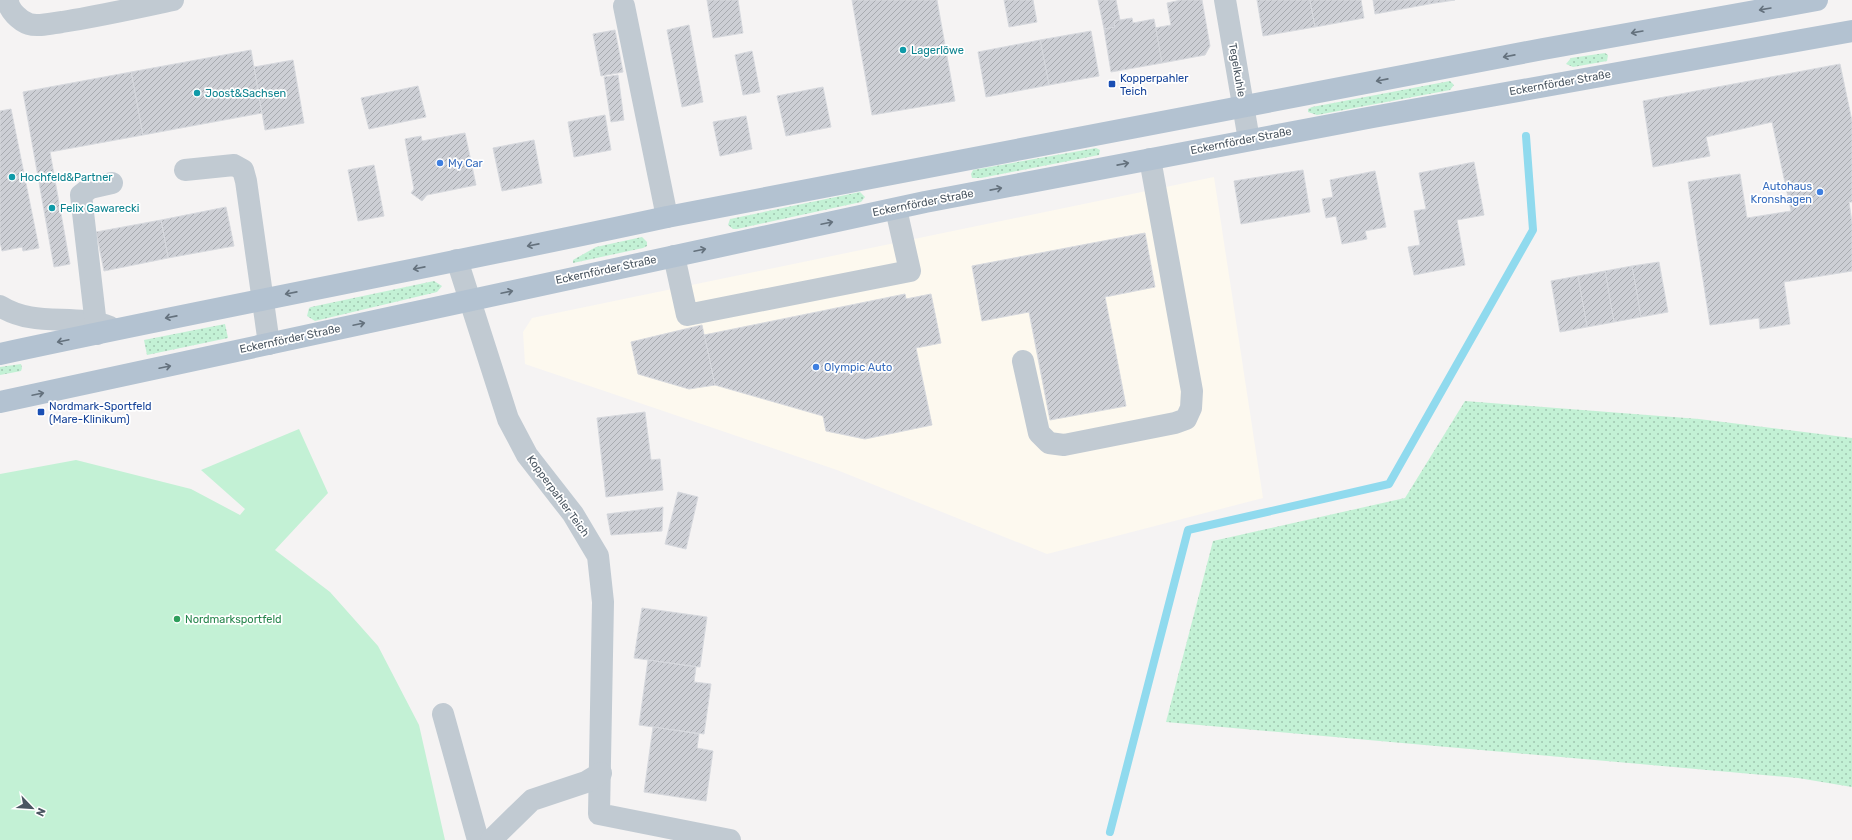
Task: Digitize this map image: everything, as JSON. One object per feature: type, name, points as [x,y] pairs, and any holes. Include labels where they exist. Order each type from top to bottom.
[{"type":"main road","points":[[0,354],[102,328],[264,299],[667,217],[1243,106],[1818,0]]},
{"type":"main road","name":"Eckernförder Straße","points":[[0,402],[896,208],[1250,140],[1852,31]]},
{"type":"street","points":[[8,0],[8,4],[17,17],[30,24],[51,24],[97,17],[173,0]]},
{"type":"street","name":"Tegelkuhle","points":[[1225,0],[1250,140]]},
{"type":"street","points":[[624,6],[667,217]]},
{"type":"street","points":[[1023,362],[1039,434],[1049,443],[1064,445],[1175,423],[1186,419],[1191,408],[1192,391],[1150,159]]},
{"type":"street","points":[[185,170],[234,165],[243,170],[246,181],[270,344]]},
{"type":"street","points":[[0,306],[28,318],[102,328],[81,195],[90,188],[112,183]]},
{"type":"street","points":[[674,256],[687,315],[910,271],[896,208]]},
{"type":"street","name":"Kopperpahler Teich","points":[[457,260],[508,419],[535,466],[585,531],[598,556],[603,602],[601,773],[599,814],[623,821],[730,840]]},
{"type":"street","points":[[443,714],[478,840]]},
{"type":"street","points":[[491,840],[532,800],[586,782],[601,773]]},
{"type":"shaded area","points":[[1214,177],[1263,498],[1047,554],[837,470],[525,364],[523,332],[532,318]]},
{"type":"green space","points":[[1605,53],[1608,55],[1607,61],[1573,67],[1566,64],[1571,58]]},
{"type":"green space","points":[[1450,81],[1454,85],[1450,90],[1317,115],[1308,112],[1308,109],[1312,107]]},
{"type":"green space","points":[[1096,148],[1100,150],[1099,155],[981,178],[972,178],[971,174],[973,170]]},
{"type":"green space","points":[[860,192],[865,197],[861,202],[737,229],[733,229],[728,225],[730,219]]},
{"type":"green space","points":[[642,237],[647,242],[647,246],[643,248],[573,263],[573,260],[596,247]]},
{"type":"green space","points":[[434,281],[442,286],[437,292],[315,321],[307,316],[309,308],[311,307]]},
{"type":"green space","points":[[225,324],[228,338],[147,355],[144,340]]},
{"type":"green space","points":[[21,364],[21,371],[0,375],[0,367]]},
{"type":"green space","points":[[1465,401],[1699,419],[1852,438],[1852,787],[1798,778],[1166,722],[1213,541],[1405,498]]},
{"type":"green space","name":"Nordmarksportfeld","points":[[299,429],[328,493],[275,550],[330,592],[378,646],[419,725],[445,840],[0,840],[0,474],[76,460],[191,489],[240,515],[245,509],[201,470]]},
{"type":"building","points":[[707,0],[738,0],[743,33],[713,38]]},
{"type":"building","name":"Lagerlöwe","points":[[852,0],[937,0],[955,101],[872,115]]},
{"type":"building","points":[[1004,0],[1033,0],[1037,22],[1009,27]]},
{"type":"building","points":[[1098,0],[1116,0],[1120,20],[1114,21],[1115,27],[1104,29]]},
{"type":"building","points":[[1181,0],[1202,0],[1210,46],[1205,55],[1162,63],[1155,28],[1171,25],[1167,3]]},
{"type":"building","points":[[1257,0],[1310,0],[1315,27],[1263,36]]},
{"type":"building","points":[[1310,0],[1361,0],[1364,18],[1315,27]]},
{"type":"building","points":[[1373,0],[1429,0],[1429,4],[1375,14]]},
{"type":"building","points":[[1429,0],[1455,0],[1429,4]]},
{"type":"building","points":[[1132,18],[1133,23],[1154,19],[1162,63],[1111,72],[1104,29],[1115,27],[1114,21]]},
{"type":"building","points":[[689,25],[703,102],[682,107],[667,30]]},
{"type":"building","points":[[615,30],[623,72],[601,76],[593,34]]},
{"type":"building","points":[[1091,31],[1099,76],[1049,85],[1040,40]]},
{"type":"building","points":[[1040,40],[1049,85],[986,97],[978,52]]},
{"type":"building","name":"Joost&Sachsen","points":[[251,50],[262,113],[143,135],[131,72]]},
{"type":"building","points":[[752,51],[760,92],[743,95],[735,55]]},
{"type":"building","points":[[293,60],[304,123],[265,130],[254,67]]},
{"type":"building","name":"Autohaus Kronshagen","points":[[1840,64],[1852,121],[1852,202],[1849,202],[1852,222],[1852,271],[1784,282],[1790,324],[1760,329],[1759,318],[1710,325],[1688,182],[1740,174],[1747,218],[1791,211],[1772,122],[1706,137],[1710,156],[1653,167],[1643,101]]},
{"type":"building","name":"Felix Gawarecki","points":[[131,72],[143,135],[50,152],[70,264],[54,267],[23,92]]},
{"type":"building","points":[[618,75],[624,120],[611,122],[604,77]]},
{"type":"building","points":[[418,86],[426,117],[369,129],[361,98]]},
{"type":"building","points":[[823,87],[831,127],[786,136],[777,96]]},
{"type":"building","name":"Hochfeld&Partner","points":[[11,109],[39,248],[23,251],[22,247],[2,251],[0,242],[0,111]]},
{"type":"building","points":[[605,115],[611,150],[574,157],[568,122]]},
{"type":"building","points":[[746,116],[752,149],[720,156],[713,122]]},
{"type":"building","name":"My Car","points":[[465,133],[476,185],[427,195],[422,201],[411,193],[414,189],[405,139],[421,136],[422,141]]},
{"type":"building","points":[[534,140],[542,183],[502,191],[493,148]]},
{"type":"building","points":[[1474,162],[1484,215],[1457,220],[1465,265],[1414,275],[1408,247],[1420,245],[1414,211],[1426,209],[1419,173]]},
{"type":"building","points":[[374,165],[384,216],[358,221],[348,170]]},
{"type":"building","points":[[1303,170],[1310,212],[1241,224],[1234,181]]},
{"type":"building","points":[[1375,171],[1386,227],[1365,231],[1367,239],[1342,244],[1336,216],[1326,218],[1322,199],[1333,197],[1330,180]]},
{"type":"building","points":[[226,207],[234,246],[168,258],[161,220]]},
{"type":"building","points":[[161,220],[168,258],[104,271],[96,232]]},
{"type":"building","points":[[1145,233],[1155,287],[1105,297],[1126,406],[1050,420],[1029,312],[982,321],[972,266]]},
{"type":"building","points":[[1659,262],[1668,312],[1641,317],[1632,266]]},
{"type":"building","points":[[1632,266],[1641,317],[1614,322],[1605,271]]},
{"type":"building","points":[[1605,271],[1614,322],[1587,327],[1578,276]]},
{"type":"building","points":[[1578,276],[1587,327],[1560,332],[1551,281]]},
{"type":"building","name":"Olympic Auto","points":[[905,294],[906,299],[931,294],[941,343],[916,348],[932,425],[865,439],[826,431],[823,416],[715,385],[704,335]]},
{"type":"building","points":[[702,325],[715,385],[689,389],[638,374],[631,342]]},
{"type":"building","points":[[645,412],[651,460],[660,459],[663,490],[606,497],[597,418]]},
{"type":"building","points":[[678,492],[698,497],[686,549],[665,544]]},
{"type":"building","points":[[663,507],[662,531],[611,535],[607,514]]},
{"type":"building","points":[[642,608],[707,617],[700,667],[634,658]]},
{"type":"building","points":[[648,660],[696,667],[694,682],[711,684],[704,734],[639,725]]},
{"type":"building","points":[[653,727],[699,734],[697,748],[713,751],[706,801],[644,792]]},
{"type":"waterway","points":[[1110,832],[1188,530],[1389,484],[1533,230],[1526,136]]},
{"type":"place","name":"Lagerlöwe","points":[[903,50]]},
{"type":"place","name":"Kopperpahler Teich","points":[[1112,84]]},
{"type":"place","name":"Joost&Sachsen","points":[[197,93]]},
{"type":"place","name":"My Car","points":[[440,163]]},
{"type":"place","name":"Hochfeld&Partner","points":[[12,177]]},
{"type":"place","name":"Autohaus Kronshagen","points":[[1820,192]]},
{"type":"place","name":"Felix Gawarecki","points":[[52,208]]},
{"type":"place","name":"Olympic Auto","points":[[816,367]]},
{"type":"place","name":"Nordmark-Sportfeld (Mare-Klinikum)","points":[[41,412]]},
{"type":"place","name":"Nordmarksportfeld","points":[[177,619]]}]
